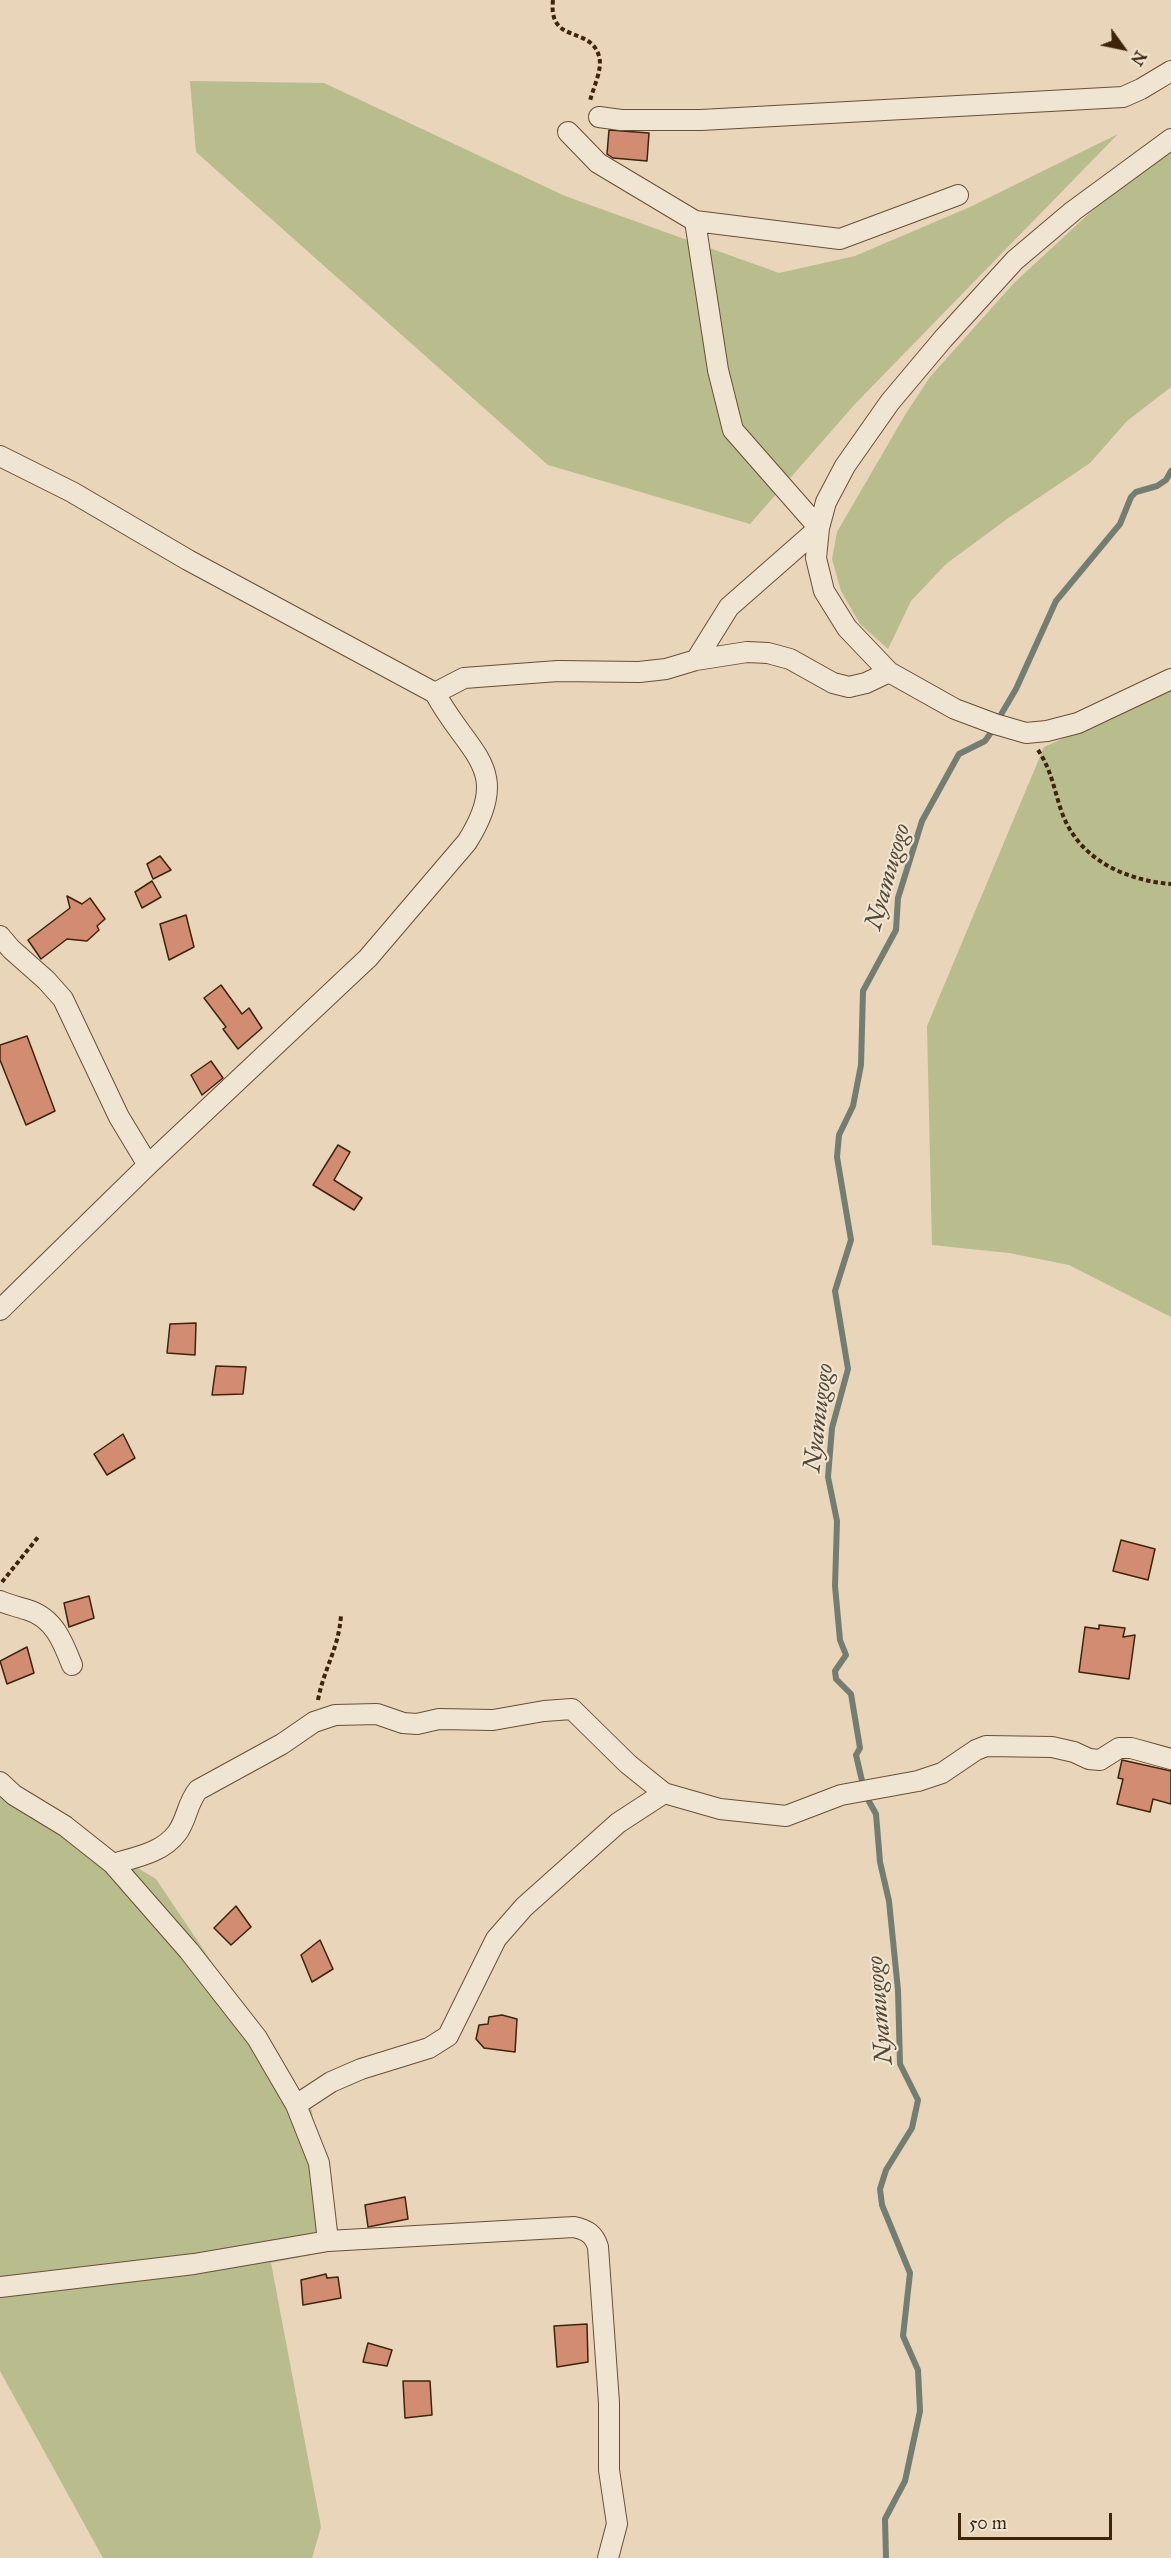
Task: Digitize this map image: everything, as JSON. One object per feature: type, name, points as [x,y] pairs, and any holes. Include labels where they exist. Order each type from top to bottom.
[{"type":"street","points":[[599,117],[621,120],[701,120],[1113,98],[1123,97],[1141,89],[1171,71]]},
{"type":"street","points":[[568,132],[598,163],[695,221],[840,239],[958,195]]},
{"type":"street","points":[[1171,139],[1072,211],[1015,260],[890,402],[845,466],[826,502],[819,528],[816,558],[824,591],[847,628],[889,672],[956,709],[1026,733],[1047,731],[1078,723],[1171,679]]},
{"type":"street","points":[[695,221],[718,369],[734,430],[819,528]]},
{"type":"street","points":[[0,456],[72,492],[188,560],[435,693],[447,715],[475,752],[489,785],[486,805],[479,824],[460,851],[368,958],[148,1165],[0,1310]]},
{"type":"street","points":[[696,660],[729,607],[819,528]]},
{"type":"street","points":[[435,693],[464,678],[558,671],[639,672],[666,669],[696,660],[747,652],[768,653],[790,659],[833,683],[849,687],[866,683],[889,672]]},
{"type":"street","points":[[0,936],[63,999],[119,1118],[148,1165]]},
{"type":"street","points":[[0,1601],[31,1610],[45,1618],[65,1646],[72,1665]]},
{"type":"street","points":[[113,1864],[158,1851],[178,1833],[190,1800],[198,1790],[282,1744],[314,1722],[335,1715],[377,1714],[403,1723],[417,1724],[440,1719],[493,1720],[544,1711],[572,1709],[628,1764],[664,1793],[720,1809],[786,1816],[841,1795],[918,1781],[942,1773],[976,1750],[986,1746],[1052,1747],[1074,1752],[1089,1759],[1100,1760],[1119,1748],[1131,1748],[1171,1759]]},
{"type":"street","points":[[0,1782],[14,1795],[65,1826],[113,1864],[189,1951],[257,2038],[296,2105],[320,2163],[328,2241]]},
{"type":"street","points":[[296,2105],[331,2082],[361,2069],[429,2048],[448,2036],[496,1939],[524,1907],[618,1823],[664,1793]]},
{"type":"street","points":[[0,2288],[194,2264],[328,2241],[574,2227],[590,2232],[598,2247],[609,2403],[609,2470],[617,2524],[608,2558]]},
{"type":"path","points":[[553,0],[553,19],[556,26],[579,36],[596,50],[599,56],[599,68],[589,108],[594,116],[599,117]]},
{"type":"path","points":[[1026,733],[1045,760],[1067,827],[1098,861],[1116,870],[1171,884]]},
{"type":"path","points":[[0,1585],[39,1536]]},
{"type":"path","points":[[314,1722],[321,1683],[340,1637],[341,1615]]},
{"type":"green space","points":[[190,81],[324,83],[565,196],[779,273],[855,256],[970,207],[1118,134],[855,404],[750,524],[548,465],[196,152]]},
{"type":"green space","points":[[1171,150],[1171,387],[1127,421],[1090,463],[1007,519],[946,564],[911,601],[888,649],[860,624],[841,591],[832,559],[837,532],[905,415],[930,377],[1014,283],[1094,209]]},
{"type":"green space","points":[[1171,690],[1171,1317],[1069,1265],[1009,1253],[932,1245],[927,1026],[1044,747]]},
{"type":"green space","points":[[0,1771],[20,1798],[156,1879],[312,2111],[332,2251],[271,2263],[321,2527],[312,2558],[103,2558],[0,2371]]},
{"type":"building","points":[[609,130],[649,133],[647,161],[613,158],[607,154]]},
{"type":"building","points":[[160,856],[171,870],[153,879],[147,864]]},
{"type":"building","points":[[152,881],[161,897],[142,908],[135,892]]},
{"type":"building","points":[[67,896],[82,904],[90,898],[105,919],[97,926],[99,930],[87,941],[67,939],[41,959],[28,940],[70,908]]},
{"type":"building","points":[[186,915],[194,947],[169,960],[160,924]]},
{"type":"building","points":[[221,985],[242,1014],[249,1008],[262,1028],[238,1049],[223,1029],[226,1027],[204,998]]},
{"type":"building","points":[[27,1036],[55,1111],[26,1125],[0,1060],[0,1045]]},
{"type":"building","points":[[211,1061],[223,1078],[202,1095],[191,1075]]},
{"type":"building","points":[[338,1145],[350,1152],[334,1180],[362,1198],[354,1210],[313,1185]]},
{"type":"building","points":[[196,1323],[195,1355],[167,1353],[170,1324]]},
{"type":"building","points":[[216,1366],[246,1367],[243,1394],[212,1395]]},
{"type":"building","points":[[123,1434],[135,1458],[107,1475],[94,1454]]},
{"type":"building","points":[[1121,1540],[1155,1549],[1148,1580],[1113,1571]]},
{"type":"building","points":[[89,1596],[94,1618],[69,1627],[64,1603]]},
{"type":"building","points":[[1099,1625],[1125,1628],[1123,1637],[1135,1635],[1129,1679],[1079,1672],[1085,1627],[1099,1629]]},
{"type":"building","points":[[27,1647],[34,1673],[7,1684],[0,1661]]},
{"type":"building","points":[[1122,1760],[1171,1771],[1171,1804],[1153,1799],[1150,1812],[1117,1804],[1123,1779],[1118,1778]]},
{"type":"building","points":[[236,1906],[251,1927],[231,1945],[214,1928]]},
{"type":"building","points":[[320,1940],[333,1969],[312,1982],[301,1955]]},
{"type":"building","points":[[502,2015],[517,2019],[515,2052],[484,2048],[476,2039],[479,2025],[488,2024],[489,2017]]},
{"type":"building","points":[[405,2197],[408,2219],[368,2227],[365,2205]]},
{"type":"building","points":[[326,2274],[327,2278],[338,2277],[341,2298],[303,2305],[301,2280]]},
{"type":"building","points":[[587,2324],[588,2362],[557,2367],[554,2326]]},
{"type":"building","points":[[368,2343],[392,2350],[387,2366],[363,2362]]},
{"type":"building","points":[[403,2381],[430,2381],[432,2415],[405,2418]]},
{"type":"waterway","name":"Nyamugogo","points":[[999,718],[1016,689],[1056,601],[1120,524],[1131,497],[1136,492],[1157,486],[1166,480],[1171,471]]},
{"type":"waterway","name":"Nyamugogo","points":[[863,1785],[856,1755],[860,1748],[851,1694],[836,1679],[835,1671],[846,1655],[840,1640],[835,1586],[837,1521],[828,1477],[832,1428],[848,1369],[835,1291],[851,1240],[837,1157],[839,1135],[853,1106],[861,1065],[863,991],[896,930],[898,898],[922,821],[959,754],[985,741],[992,731]]},
{"type":"waterway","name":"Nyamugogo","points":[[866,1796],[876,1814],[880,1862],[889,1901],[898,1990],[900,2064],[918,2100],[912,2128],[886,2170],[880,2189],[882,2205],[910,2273],[903,2336],[918,2370],[920,2411],[905,2481],[885,2519],[886,2558]]}]
